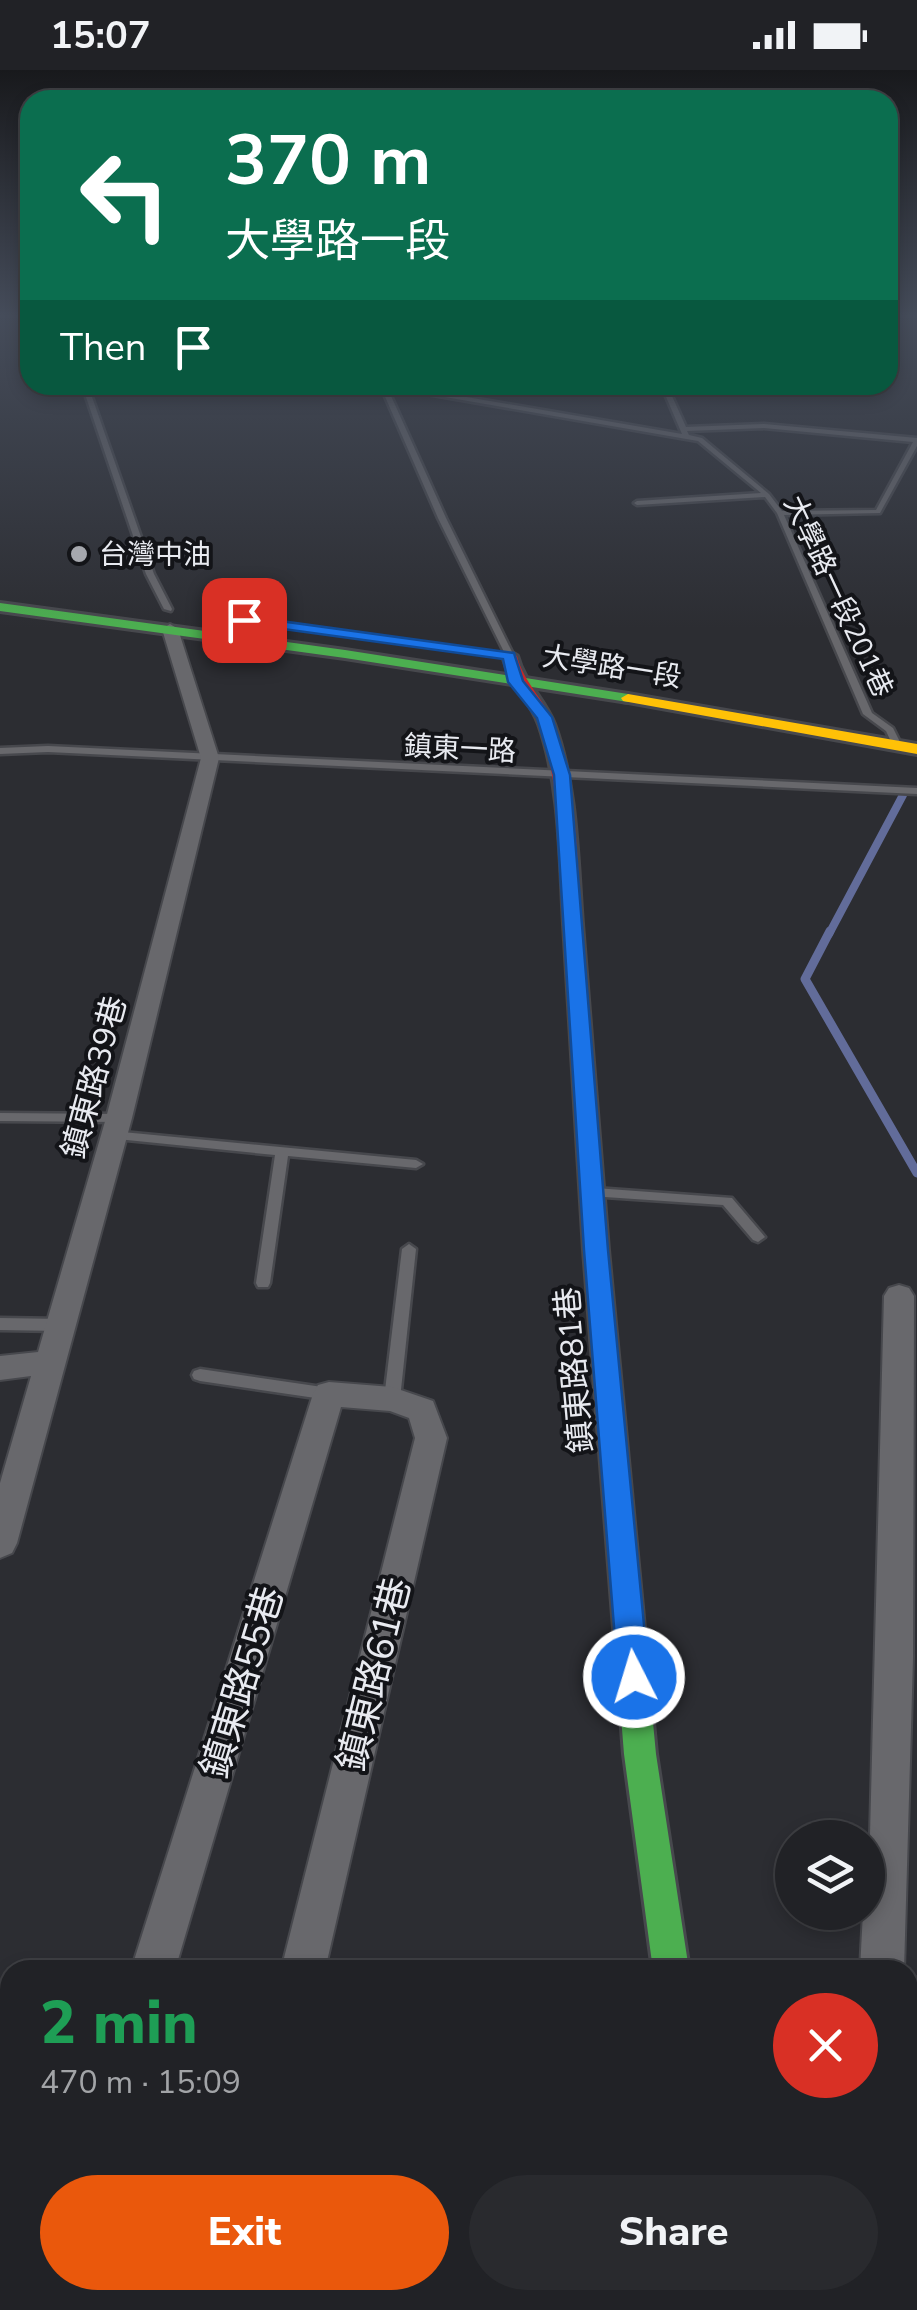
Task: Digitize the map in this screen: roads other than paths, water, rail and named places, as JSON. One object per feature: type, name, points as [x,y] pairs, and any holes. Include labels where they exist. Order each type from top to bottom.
[{"type":"main road","name":"大學路一段","points":[[0,589],[907,748]]},
{"type":"main road","name":"大學路一段","points":[[0,608],[169,619],[518,657]]},
{"type":"main road","name":"鎮東路81巷","points":[[518,657],[516,682],[544,717],[562,775],[640,1754],[670,1960]]},
{"type":"main road","points":[[858,712],[917,723]]},
{"type":"street","points":[[169,619],[210,758]]},
{"type":"street","name":"鎮東路39巷","points":[[0,1543],[62,1325],[210,758]]},
{"type":"street","points":[[883,1960],[906,1660],[907,1469],[899,1296]]},
{"type":"street","points":[[0,1368],[52,1362]]},
{"type":"street","points":[[329,1394],[392,1400]]},
{"type":"street","name":"鎮東路55巷","points":[[156,1960],[329,1394]]},
{"type":"street","name":"鎮東路61巷","points":[[305,1960],[431,1438],[422,1410],[392,1400]]},
{"type":"lane","points":[[96,419],[169,619]]},
{"type":"lane","points":[[401,419],[518,657]]},
{"type":"lane","points":[[599,419],[685,432],[764,426],[917,440],[878,512],[780,513]]},
{"type":"lane","points":[[679,419],[685,432]]},
{"type":"lane","name":"大學路一段201巷","points":[[685,432],[766,495],[780,513],[858,712],[890,730],[907,748]]},
{"type":"lane","points":[[637,503],[766,495]]},
{"type":"lane","name":"鎮東一路","points":[[0,751],[48,749],[917,791]]},
{"type":"lane","points":[[0,1117],[115,1126],[416,1164]]},
{"type":"lane","points":[[263,1283],[282,1150]]},
{"type":"lane","points":[[594,1194],[727,1202],[758,1236]]},
{"type":"lane","points":[[392,1400],[409,1249]]},
{"type":"lane","points":[[0,1324],[62,1325]]},
{"type":"lane","points":[[200,1376],[329,1394]]},
{"type":"waterway","points":[[829,934],[903,795]]},
{"type":"waterway","points":[[830,931],[805,979],[917,1173]]},
{"type":"place","name":"台灣中油","points":[[79,554]]}]
